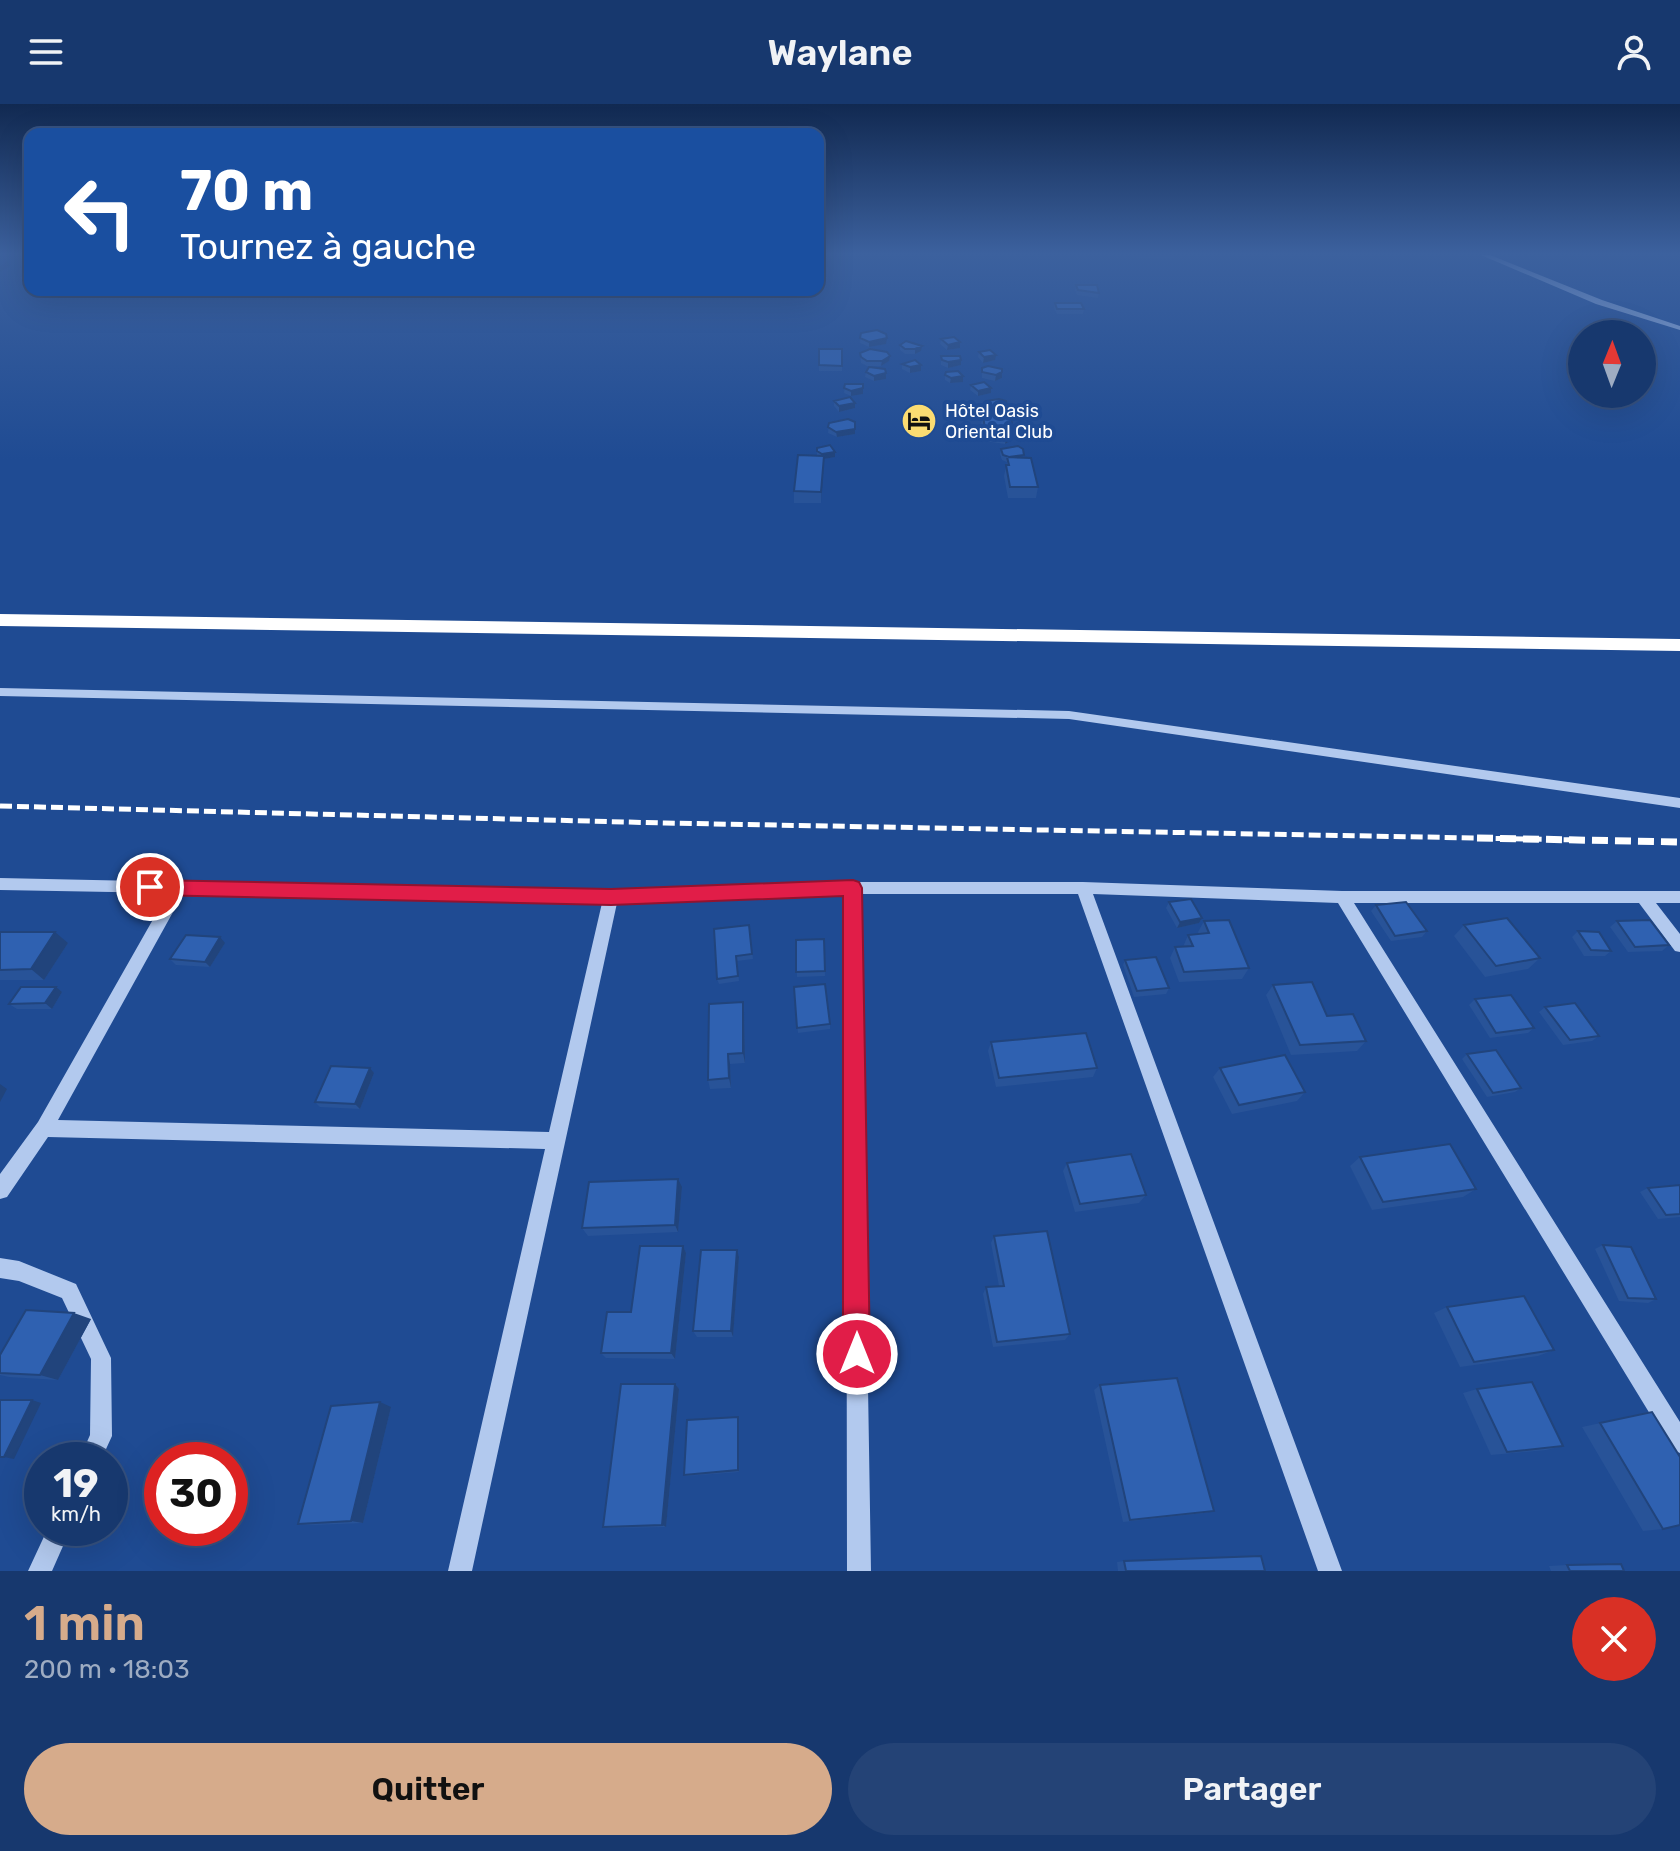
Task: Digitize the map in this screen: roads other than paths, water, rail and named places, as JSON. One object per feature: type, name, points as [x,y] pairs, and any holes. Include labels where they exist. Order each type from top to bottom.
[{"type":"highway","points":[[0,620],[1680,645]]},
{"type":"street","points":[[0,692],[1069,715],[1680,803]]},
{"type":"street","points":[[0,884],[611,897],[853,888],[1083,888],[1342,897],[1680,897]]},
{"type":"street","points":[[0,1190],[44,1128],[179,888]]},
{"type":"street","points":[[853,888],[859,1571]]},
{"type":"street","points":[[1083,888],[1330,1571]]},
{"type":"street","points":[[460,1571],[611,897]]},
{"type":"street","points":[[1342,897],[1680,1442]]},
{"type":"street","points":[[1643,897],[1680,946]]},
{"type":"street","points":[[44,1128],[558,1141]]},
{"type":"street","points":[[0,1268],[19,1271],[69,1291],[101,1358],[101,1436],[98,1442]]},
{"type":"street","points":[[40,1571],[52,1546]]},
{"type":"railway","points":[[0,806],[665,823],[1508,839]]},
{"type":"railway","points":[[1477,838],[1508,839]]},
{"type":"railway","points":[[1508,839],[1583,840]]},
{"type":"railway","points":[[1508,839],[1680,842]]},
{"type":"place","name":"Hôtel Oasis Oriental Club","points":[[919,421]]}]
